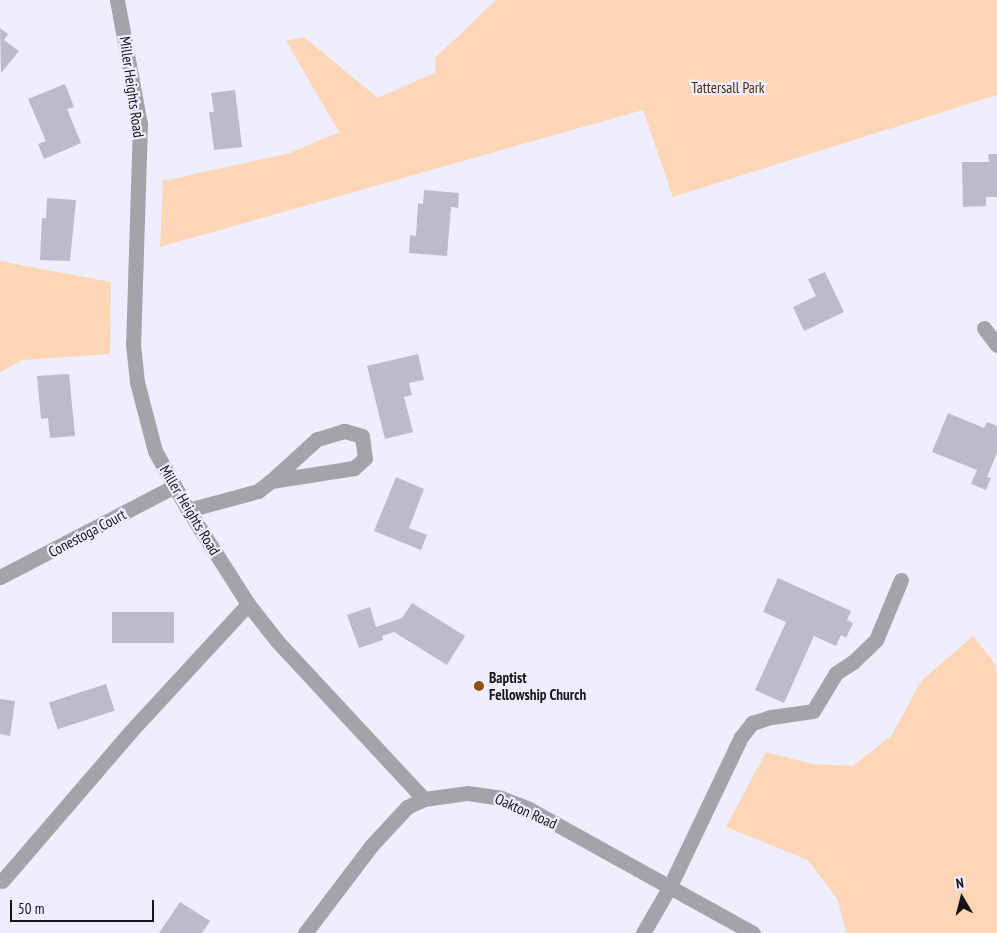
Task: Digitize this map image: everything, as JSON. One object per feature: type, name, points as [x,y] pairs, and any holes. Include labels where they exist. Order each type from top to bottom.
[{"type":"street","name":"Miller Heights Road","points":[[117,0],[140,124],[134,317],[137,382],[156,451],[173,487],[248,604],[277,641],[424,798]]},
{"type":"street","points":[[984,328],[997,345]]},
{"type":"street","points":[[188,510],[258,491],[317,439],[344,431],[362,436],[366,458],[354,468],[271,481]]},
{"type":"street","name":"Conestoga Court","points":[[0,577],[173,487]]},
{"type":"street","points":[[642,933],[670,888],[741,737],[752,724],[771,716],[813,711],[836,673],[853,662],[876,640],[902,580]]},
{"type":"street","points":[[2,881],[131,731],[248,604]]},
{"type":"street","name":"Oakton Road","points":[[305,933],[390,825],[407,807],[424,798],[467,793],[502,798],[529,809],[753,933]]},
{"type":"green space","name":"Tattersall Park","points":[[496,0],[997,0],[997,95],[673,197],[643,110],[160,247],[163,181],[290,153],[339,132],[286,41],[304,37],[378,98],[436,72],[435,58]]},
{"type":"green space","points":[[0,261],[111,282],[110,354],[23,360],[0,372]]},
{"type":"green space","points":[[973,636],[995,664],[997,673],[997,933],[846,933],[838,900],[808,860],[726,827],[766,752],[812,764],[853,766],[892,735],[921,681]]},
{"type":"building","points":[[0,28],[8,34],[4,40],[19,51],[1,73]]},
{"type":"building","points":[[65,84],[74,107],[67,109],[81,143],[44,159],[38,144],[46,141],[28,99]]},
{"type":"building","points":[[235,90],[242,147],[214,150],[209,112],[214,112],[211,93]]},
{"type":"building","points":[[988,154],[997,154],[997,197],[986,197],[986,206],[963,207],[962,162],[989,162]]},
{"type":"building","points":[[424,190],[459,193],[458,208],[451,207],[447,256],[409,253],[410,235],[416,236],[418,203],[423,204]]},
{"type":"building","points":[[47,198],[76,200],[70,261],[40,260],[42,218],[46,218]]},
{"type":"building","points":[[825,272],[844,312],[804,331],[793,307],[816,296],[808,279]]},
{"type":"building","points":[[418,354],[424,380],[409,383],[412,395],[404,397],[413,432],[385,439],[367,366]]},
{"type":"building","points":[[69,374],[75,436],[50,438],[48,418],[41,419],[37,376]]},
{"type":"building","points":[[948,413],[984,428],[987,422],[997,426],[997,453],[987,477],[991,478],[986,490],[971,484],[977,470],[932,452]]},
{"type":"building","points":[[396,477],[424,489],[409,528],[427,535],[421,550],[374,531]]},
{"type":"building","points":[[778,578],[851,611],[847,620],[853,623],[846,638],[841,635],[836,646],[814,636],[784,703],[755,690],[786,622],[763,612]]},
{"type":"building","points":[[412,603],[465,636],[447,665],[394,632],[382,636],[383,640],[359,648],[347,615],[370,607],[376,627],[402,618]]},
{"type":"building","points":[[112,612],[174,612],[174,643],[112,643]]},
{"type":"building","points":[[106,684],[115,711],[58,729],[49,703]]},
{"type":"building","points":[[0,699],[15,701],[10,736],[0,734]]},
{"type":"building","points":[[180,902],[210,921],[202,933],[159,933]]},
{"type":"place","name":"Baptist Fellowship Church","points":[[479,686]]}]
